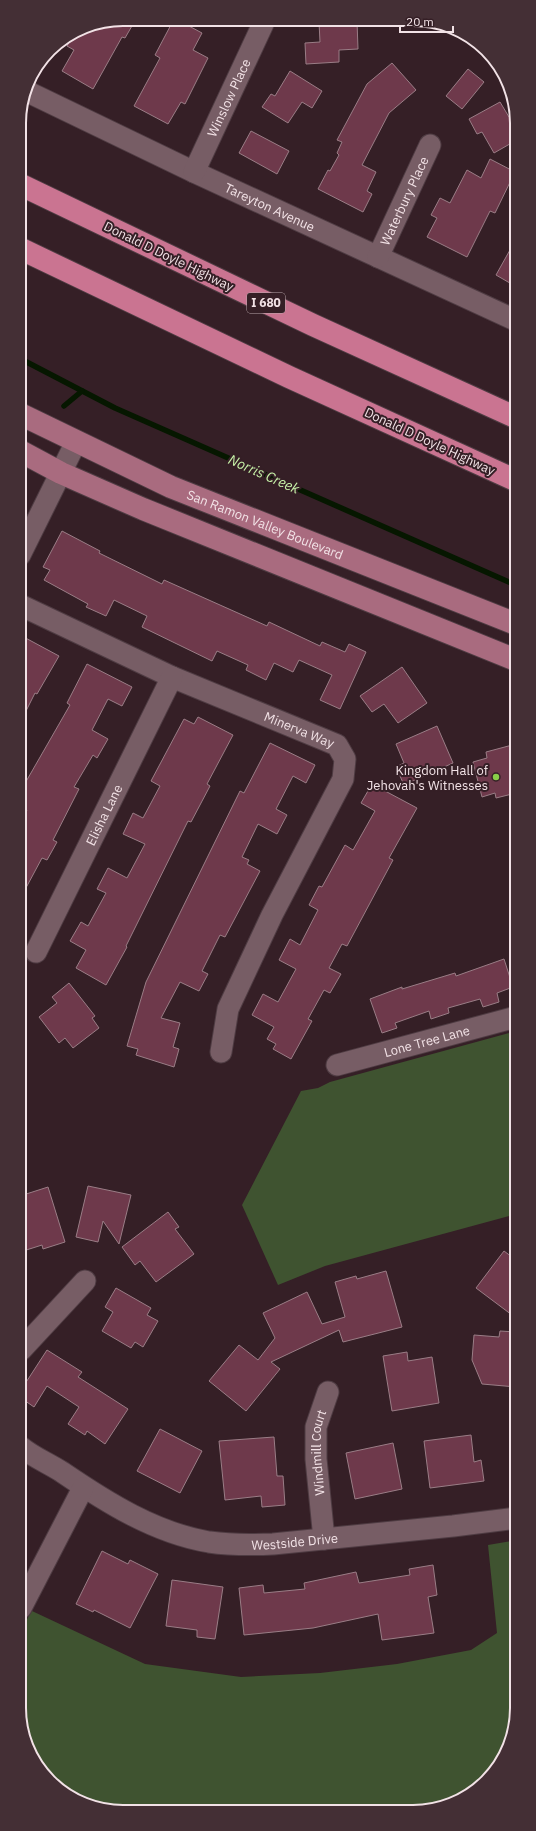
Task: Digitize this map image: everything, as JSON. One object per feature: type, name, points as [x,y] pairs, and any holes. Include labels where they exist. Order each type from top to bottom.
[{"type":"highway","name":"Donald D Doyle Highway","points":[[26,187],[320,328],[510,415]]},
{"type":"highway","name":"Donald D Doyle Highway","points":[[26,251],[289,377],[510,477]]},
{"type":"main road","name":"San Ramon Valley Boulevard","points":[[26,417],[171,487],[510,622]]},
{"type":"main road","points":[[26,454],[61,472],[199,532],[510,658]]},
{"type":"street","name":"Winslow Place","points":[[194,172],[262,26]]},
{"type":"street","name":"Tareyton Avenue","points":[[31,93],[194,172],[510,318]]},
{"type":"street","name":"Waterbury Place","points":[[378,257],[430,145]]},
{"type":"street","points":[[26,543],[76,442]]},
{"type":"street","name":"Minerva Way","points":[[26,608],[172,677],[337,745],[345,759],[343,779],[272,915],[228,1009],[221,1052]]},
{"type":"street","name":"Elisha Lane","points":[[36,952],[172,677]]},
{"type":"street","name":"Lone Tree Lane","points":[[337,1065],[510,1019]]},
{"type":"street","points":[[26,1344],[85,1281]]},
{"type":"street","name":"Windmill Court","points":[[324,1539],[316,1459],[316,1427],[328,1392]]},
{"type":"street","name":"Westside Drive","points":[[26,1450],[83,1488],[150,1524],[177,1534],[209,1542],[249,1545],[324,1539],[510,1519]]},
{"type":"street","points":[[26,1598],[83,1488]]},
{"type":"green space","points":[[510,1033],[510,1216],[325,1266],[278,1285],[242,1205],[301,1091],[318,1088],[330,1082]]},
{"type":"green space","points":[[510,1541],[510,1715],[503,1745],[494,1762],[482,1777],[462,1792],[450,1798],[438,1802],[413,1805],[110,1804],[86,1798],[64,1785],[54,1777],[46,1767],[33,1745],[26,1715],[26,1621],[32,1611],[145,1664],[241,1677],[320,1673],[397,1664],[471,1650],[497,1633],[488,1545]]},
{"type":"building","points":[[132,26],[125,38],[122,37],[93,89],[62,71],[74,50],[67,46],[69,42],[74,39],[98,29]]},
{"type":"building","points":[[170,26],[189,26],[202,33],[193,50],[208,58],[185,104],[181,102],[168,124],[134,106],[160,58],[155,55]]},
{"type":"building","points":[[319,26],[357,26],[358,49],[339,50],[339,62],[306,64],[305,43],[320,42]]},
{"type":"building","points":[[392,63],[416,90],[389,113],[362,165],[376,172],[367,191],[372,194],[363,212],[318,189],[328,170],[330,171],[339,155],[337,153],[342,142],[337,140],[367,84]]},
{"type":"building","points":[[468,69],[484,82],[462,109],[446,96]]},
{"type":"building","points":[[290,71],[322,91],[312,108],[302,102],[288,123],[262,107],[271,94],[275,96]]},
{"type":"building","points":[[500,102],[510,116],[510,144],[494,153],[482,132],[477,134],[469,119]]},
{"type":"building","points":[[251,131],[289,151],[277,174],[239,153]]},
{"type":"building","points":[[490,159],[510,169],[510,182],[495,213],[490,211],[467,257],[427,237],[437,218],[431,215],[440,198],[450,203],[467,170],[481,178]]},
{"type":"building","points":[[510,250],[510,283],[496,275]]},
{"type":"building","points":[[62,531],[100,551],[99,553],[162,584],[164,580],[267,626],[269,622],[320,646],[322,642],[345,652],[349,644],[366,652],[340,709],[320,700],[332,675],[299,660],[293,672],[274,663],[266,680],[246,670],[248,665],[217,651],[212,661],[142,627],[147,616],[114,600],[106,616],[86,607],[88,604],[44,580],[50,570],[43,567]]},
{"type":"building","points":[[26,638],[59,656],[37,694],[35,693],[26,711]]},
{"type":"building","points":[[87,664],[132,687],[122,706],[108,699],[92,730],[108,739],[97,758],[93,755],[74,787],[79,789],[53,840],[57,842],[47,860],[42,858],[26,888],[26,782],[70,705],[67,703]]},
{"type":"building","points":[[402,667],[427,703],[398,723],[384,704],[372,712],[360,696]]},
{"type":"building","points":[[198,717],[233,735],[207,784],[210,786],[191,822],[188,821],[126,946],[127,947],[106,985],[76,968],[86,950],[70,941],[81,922],[88,926],[106,893],[97,889],[108,868],[127,878],[145,844],[123,834],[133,813],[143,818],[160,786],[151,781],[184,719],[194,724]]},
{"type":"building","points":[[437,726],[453,763],[404,785],[396,767],[404,763],[396,744]]},
{"type":"building","points":[[270,743],[315,765],[306,783],[293,776],[276,809],[287,815],[277,834],[258,824],[242,857],[249,860],[247,864],[260,871],[225,937],[220,935],[202,971],[208,974],[199,991],[180,982],[161,1018],[180,1023],[173,1047],[179,1049],[174,1067],[136,1055],[138,1049],[127,1046],[146,982],[240,791],[244,793]]},
{"type":"building","name":"Kingdom Hall of Jehovah's Witnesses","points":[[510,746],[510,794],[496,798],[495,793],[482,797],[473,762],[487,758],[486,752]]},
{"type":"building","points":[[372,784],[417,808],[389,858],[393,860],[347,946],[342,944],[329,968],[341,974],[330,993],[324,990],[308,1019],[312,1021],[291,1059],[273,1049],[276,1044],[267,1039],[274,1027],[252,1015],[263,994],[278,1002],[296,969],[279,960],[290,939],[300,945],[318,910],[309,905],[319,886],[322,887],[345,845],[353,850],[375,811],[361,803]]},
{"type":"building","points":[[504,959],[510,978],[510,988],[497,993],[499,1002],[483,1007],[480,999],[448,1008],[449,1013],[431,1019],[429,1011],[395,1023],[397,1028],[382,1033],[370,999],[402,987],[402,989],[455,973],[456,976]]},
{"type":"building","points":[[69,983],[95,1016],[92,1018],[99,1028],[73,1048],[65,1038],[59,1043],[39,1017],[57,1003],[52,997]]},
{"type":"building","points":[[88,1186],[131,1195],[119,1244],[103,1221],[98,1242],[76,1237]]},
{"type":"building","points":[[48,1187],[65,1242],[43,1249],[42,1245],[26,1250],[26,1194]]},
{"type":"building","points":[[168,1212],[179,1227],[175,1229],[194,1254],[156,1282],[140,1261],[135,1265],[122,1247]]},
{"type":"building","points":[[504,1251],[510,1256],[510,1314],[476,1288]]},
{"type":"building","points":[[386,1271],[402,1327],[343,1342],[339,1330],[271,1362],[280,1369],[246,1411],[209,1381],[239,1345],[258,1360],[275,1338],[263,1313],[307,1292],[322,1324],[345,1317],[335,1282],[356,1276],[357,1279]]},
{"type":"building","points":[[116,1288],[151,1308],[147,1315],[158,1321],[143,1347],[135,1342],[131,1348],[102,1331],[113,1312],[105,1307]]},
{"type":"building","points":[[500,1331],[510,1332],[510,1386],[482,1384],[472,1360],[474,1335],[499,1337]]},
{"type":"building","points":[[47,1350],[82,1372],[78,1377],[128,1409],[105,1444],[87,1431],[85,1435],[68,1424],[79,1407],[47,1386],[34,1407],[26,1401],[26,1382]]},
{"type":"building","points":[[407,1352],[408,1361],[432,1357],[439,1403],[392,1411],[383,1356]]},
{"type":"building","points":[[160,1429],[202,1451],[180,1493],[137,1471]]},
{"type":"building","points":[[471,1435],[474,1462],[481,1460],[484,1481],[430,1488],[424,1441]]},
{"type":"building","points":[[274,1437],[277,1476],[283,1476],[285,1505],[262,1507],[261,1496],[225,1500],[219,1441]]},
{"type":"building","points":[[393,1443],[402,1489],[355,1499],[346,1453]]},
{"type":"building","points":[[102,1551],[128,1564],[130,1560],[158,1574],[130,1628],[94,1610],[93,1612],[76,1604]]},
{"type":"building","points":[[433,1565],[437,1595],[428,1597],[434,1633],[382,1640],[378,1614],[313,1628],[244,1635],[239,1588],[263,1585],[264,1593],[305,1589],[304,1583],[356,1572],[359,1583],[410,1575],[409,1569]]},
{"type":"building","points":[[172,1580],[223,1587],[215,1639],[197,1637],[197,1630],[166,1626]]},
{"type":"waterway","name":"Norris Creek","points":[[26,362],[115,408],[510,583]]},
{"type":"waterway","points":[[64,406],[82,391]]},
{"type":"place","name":"Kingdom Hall of Jehovah's Witnesses","points":[[496,777]]}]
